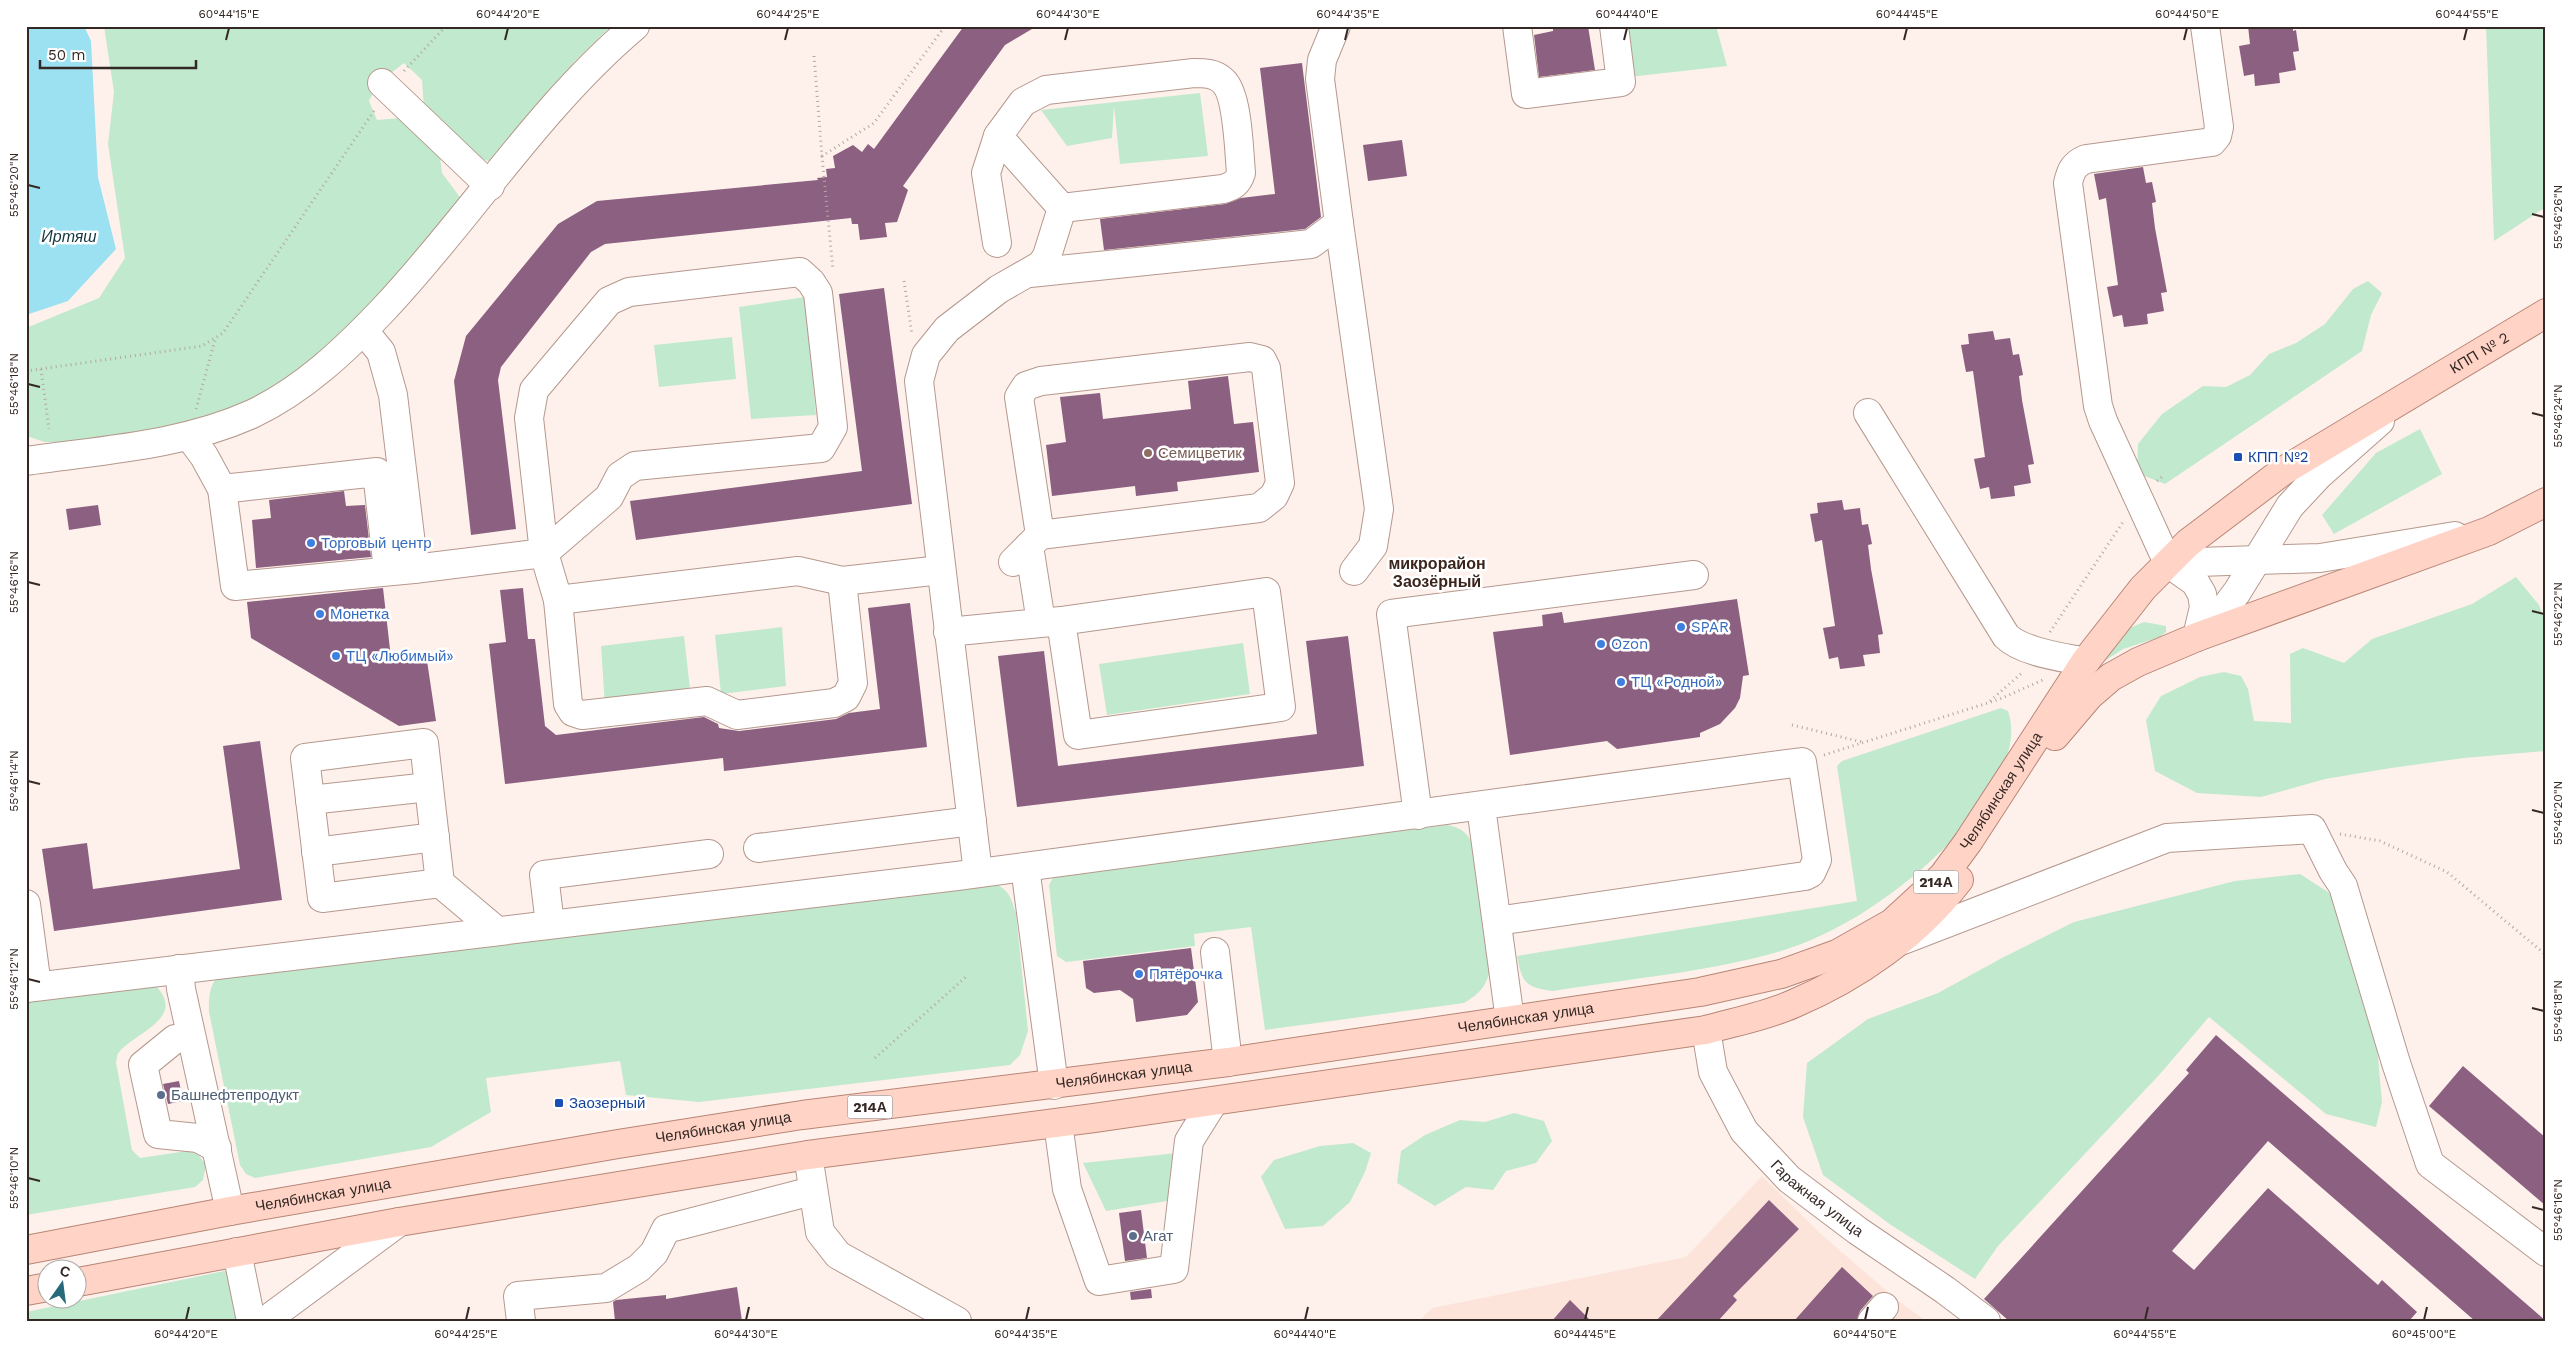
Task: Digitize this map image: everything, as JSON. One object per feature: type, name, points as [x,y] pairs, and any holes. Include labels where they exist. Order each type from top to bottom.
[{"type":"main road","name":"КПП № 2","points":[[2168,562],[2188,543],[2283,471],[2546,312]]},
{"type":"main road","points":[[2489,531],[2546,502]]},
{"type":"main road","name":"Челябинская улица","points":[[88,1280],[399,1222],[808,1154],[1058,1123],[1706,1030],[1792,1005],[1845,978],[1903,940],[1934,910],[1967,869],[2069,718],[2089,696],[2111,677],[2152,655],[2197,637],[2489,531]]},
{"type":"main road","name":"Челябинская улица","points":[[32,1247],[618,1144],[802,1115],[1228,1062],[1700,992],[1781,974],[1837,954],[1892,924],[1943,876],[1968,842],[2085,662],[2143,588],[2168,562]]},
{"type":"main road","points":[[1700,992],[1706,1030]]},
{"type":"main road","points":[[1054,1085],[1058,1123]]},
{"type":"main road","points":[[802,1115],[808,1154]]},
{"type":"main road","points":[[618,1144],[624,1184]]},
{"type":"main road","points":[[230,1211],[237,1252]]},
{"type":"street","points":[[26,461],[158,443],[189,436],[252,414],[284,395],[334,360],[408,284],[560,99],[600,56],[635,26]]},
{"type":"street","points":[[1336,26],[1322,60],[1320,79],[1379,509],[1373,546],[1354,571]]},
{"type":"street","points":[[1517,26],[1526,94],[1621,82],[1614,26]]},
{"type":"street","points":[[2197,637],[2204,607],[2202,594],[2195,582],[2168,562],[2140,498],[2103,422],[2098,406],[2068,183],[2070,172],[2076,163],[2086,159],[2212,142],[2217,136],[2218,127],[2205,26]]},
{"type":"street","points":[[997,243],[986,173],[998,136],[1023,102],[1046,90],[1194,73],[1216,76],[1229,88],[1241,173],[1239,180],[1232,186],[1062,208]]},
{"type":"street","points":[[385,86],[490,186]]},
{"type":"street","points":[[998,136],[1062,208]]},
{"type":"street","points":[[978,873],[919,381],[926,355],[947,329],[970,309],[999,289],[1041,265],[1047,256],[1062,208]]},
{"type":"street","points":[[1030,273],[1311,244],[1339,223]]},
{"type":"street","points":[[189,436],[204,456],[222,489],[235,586],[401,570],[544,553],[608,497],[620,476],[635,466],[821,448],[833,427],[818,293],[811,282],[800,272],[629,292],[610,302],[534,390],[529,418],[544,553],[558,600],[568,704],[573,712],[582,716],[707,701],[737,715],[834,703],[846,697],[853,683],[842,582]]},
{"type":"street","points":[[364,330],[381,352],[393,396],[401,570]]},
{"type":"street","points":[[948,632],[1051,622],[1266,592],[1281,707],[1078,735],[1051,622],[1027,548],[1019,397],[1026,386],[1041,381],[1250,357],[1262,360],[1266,368],[1280,483],[1274,496],[1259,508],[1027,548]]},
{"type":"street","points":[[2197,637],[2219,616],[2258,559],[2272,532],[2290,506],[2307,487],[2412,393]]},
{"type":"street","points":[[1868,412],[2006,636],[2013,643],[2085,662]]},
{"type":"street","points":[[222,489],[377,472],[401,570]]},
{"type":"street","points":[[2168,562],[2320,558],[2489,531]]},
{"type":"street","points":[[558,600],[798,571],[842,582],[941,570]]},
{"type":"street","points":[[1418,815],[1391,614],[1694,575]]},
{"type":"street","points":[[440,884],[322,898],[305,758],[424,743],[440,884],[497,931]]},
{"type":"street","points":[[26,905],[32,987],[180,979],[497,931],[1025,867],[1481,807],[1802,762],[1817,860],[1811,873],[1795,878],[1497,921]]},
{"type":"street","points":[[310,800],[429,787]]},
{"type":"street","points":[[1481,807],[1510,1020]]},
{"type":"street","points":[[758,848],[972,821]]},
{"type":"street","points":[[1903,940],[2167,838],[2312,829],[2333,871],[2343,886],[2396,1063],[2430,1164],[2546,1252]]},
{"type":"street","points":[[316,852],[435,837]]},
{"type":"street","points":[[550,924],[544,875],[709,854]]},
{"type":"street","points":[[1025,867],[1054,1085]]},
{"type":"street","points":[[1215,952],[1228,1062]]},
{"type":"street","points":[[180,979],[167,1045],[198,1140],[230,1211]]},
{"type":"street","points":[[180,979],[198,1140]]},
{"type":"street","name":"Гаражная улица","points":[[1706,1030],[1713,1072],[1744,1131],[1789,1179],[1858,1231],[1946,1290],[1986,1321]]},
{"type":"street","points":[[167,1045],[143,1065],[158,1134],[198,1140]]},
{"type":"street","points":[[1058,1123],[1067,1189],[1099,1282],[1174,1269],[1190,1142],[1214,1101]]},
{"type":"street","points":[[808,1154],[812,1192],[820,1232],[838,1255],[957,1321]]},
{"type":"street","points":[[521,1321],[518,1296],[606,1288],[639,1268],[654,1253],[666,1229],[812,1192]]},
{"type":"street","points":[[265,1321],[399,1222]]},
{"type":"street","points":[[237,1252],[251,1321]]},
{"type":"path","points":[[26,371],[202,346],[215,340],[223,333],[385,86],[446,26]]},
{"type":"path","points":[[822,156],[874,123],[945,26]]},
{"type":"path","points":[[814,56],[833,271]]},
{"type":"path","points":[[904,281],[913,345]]},
{"type":"path","points":[[189,436],[215,340]]},
{"type":"path","points":[[41,369],[49,430]]},
{"type":"path","points":[[1988,703],[2024,670],[2140,498],[2163,476]]},
{"type":"path","points":[[1802,762],[1988,703],[2051,677]]},
{"type":"path","points":[[1792,725],[1863,742]]},
{"type":"path","points":[[2312,829],[2380,841],[2447,872],[2546,955]]},
{"type":"path","points":[[875,1058],[967,976]]},
{"type":"shaded area","points":[[1762,1176],[1822,1235],[1896,1299],[1926,1321],[1419,1321],[1432,1308],[1686,1257]]},
{"type":"green space","points":[[104,26],[611,26],[575,61],[492,162],[478,158],[424,108],[422,80],[404,63],[378,83],[369,101],[377,120],[400,118],[440,157],[442,173],[462,200],[318,365],[232,415],[111,444],[45,442],[26,436],[26,328],[99,298],[125,258],[108,144],[114,92]]},
{"type":"green space","points":[[1621,26],[1716,26],[1727,66],[1629,77]]},
{"type":"green space","points":[[2486,26],[2546,26],[2546,207],[2494,241]]},
{"type":"green space","points":[[1200,93],[1208,156],[1120,164],[1114,106],[1112,138],[1067,146],[1041,110]]},
{"type":"green space","points":[[2368,281],[2382,293],[2371,315],[2362,351],[2165,484],[2137,473],[2138,444],[2162,414],[2203,386],[2226,387],[2250,375],[2269,354],[2296,343],[2325,324],[2353,289]]},
{"type":"green space","points":[[805,297],[816,415],[751,419],[739,307]]},
{"type":"green space","points":[[732,337],[736,379],[659,387],[654,345]]},
{"type":"green space","points":[[2420,429],[2442,474],[2334,534],[2322,515],[2376,453]]},
{"type":"green space","points":[[2516,577],[2539,605],[2546,623],[2546,751],[2464,758],[2391,768],[2325,779],[2261,797],[2197,793],[2155,771],[2146,720],[2161,696],[2200,677],[2224,672],[2241,676],[2248,689],[2254,721],[2291,723],[2290,654],[2303,648],[2344,663],[2372,639],[2472,604]]},
{"type":"green space","points":[[2144,622],[2166,626],[2166,632],[2160,637],[2123,649],[2091,670],[2127,629]]},
{"type":"green space","points":[[782,627],[786,686],[721,694],[715,635]]},
{"type":"green space","points":[[684,636],[691,698],[605,706],[601,646]]},
{"type":"green space","points":[[1243,643],[1250,694],[1107,715],[1099,664]]},
{"type":"green space","points":[[2001,708],[2008,711],[2011,737],[2009,750],[1992,785],[1941,852],[1901,886],[1863,913],[1802,944],[1754,958],[1697,970],[1553,991],[1536,988],[1523,978],[1517,956],[1857,901],[1837,766],[1842,761]]},
{"type":"green space","points":[[1448,825],[1463,831],[1476,852],[1491,966],[1482,988],[1475,996],[1464,1003],[1265,1030],[1251,927],[1194,934],[1195,946],[1066,962],[1057,956],[1049,885],[1055,874]]},
{"type":"green space","points":[[2300,874],[2331,894],[2376,1035],[2382,1102],[2376,1127],[2326,1114],[2209,1017],[2160,1074],[1998,1246],[1975,1279],[1891,1225],[1823,1175],[1803,1117],[1807,1063],[1868,1019],[1938,993],[2074,922],[2235,881]]},
{"type":"green space","points":[[991,882],[1006,891],[1013,903],[1016,914],[1028,1031],[1020,1055],[1010,1065],[699,1102],[626,1095],[620,1061],[486,1078],[491,1112],[431,1147],[255,1178],[246,1174],[240,1165],[209,1012],[210,991],[221,973]]},
{"type":"green space","points":[[153,983],[163,995],[166,1005],[163,1014],[148,1030],[119,1052],[116,1062],[132,1150],[140,1158],[187,1151],[198,1154],[206,1165],[203,1180],[195,1187],[26,1215],[26,998]]},
{"type":"green space","points":[[1514,1113],[1544,1121],[1552,1141],[1536,1163],[1506,1171],[1493,1190],[1466,1187],[1435,1206],[1397,1183],[1401,1151],[1425,1135],[1460,1120],[1485,1122]]},
{"type":"green space","points":[[1353,1143],[1371,1153],[1365,1172],[1350,1202],[1323,1226],[1285,1229],[1261,1177],[1274,1160],[1320,1146]]},
{"type":"green space","points":[[1186,1152],[1173,1200],[1106,1211],[1083,1163]]},
{"type":"green space","points":[[234,1269],[243,1321],[26,1321],[26,1312],[38,1310],[88,1310],[88,1299]]},
{"type":"water","name":"Иртяш","points":[[26,26],[84,26],[91,41],[98,177],[116,249],[68,301],[26,315]]},
{"type":"building","points":[[964,26],[1037,26],[1005,45],[903,186],[908,190],[897,222],[885,223],[887,237],[860,240],[858,224],[852,224],[851,218],[605,244],[591,252],[501,367],[498,380],[516,529],[471,535],[454,381],[466,336],[558,224],[597,201],[818,180],[817,178],[827,177],[826,169],[835,168],[833,156],[853,145],[862,152],[868,144],[874,149]]},
{"type":"building","points":[[1553,26],[1588,26],[1595,70],[1539,77],[1534,35],[1553,31]]},
{"type":"building","points":[[2248,26],[2293,26],[2293,31],[2296,30],[2299,51],[2293,52],[2296,70],[2279,73],[2280,83],[2255,86],[2254,74],[2244,76],[2239,46],[2250,44]]},
{"type":"building","points":[[1302,63],[1321,217],[1305,229],[1104,250],[1100,219],[1225,204],[1241,198],[1275,194],[1260,68]]},
{"type":"building","points":[[1402,140],[1407,176],[1368,181],[1363,145]]},
{"type":"building","points":[[2143,167],[2146,183],[2152,182],[2156,202],[2152,203],[2155,228],[2167,292],[2161,293],[2164,311],[2147,314],[2148,324],[2124,327],[2122,315],[2113,317],[2107,287],[2118,285],[2106,198],[2099,200],[2094,174]]},
{"type":"building","points":[[884,288],[912,504],[636,540],[630,501],[862,471],[839,294]]},
{"type":"building","points":[[1993,331],[1995,340],[2010,338],[2013,355],[2019,354],[2023,375],[2019,376],[2022,400],[2034,464],[2028,465],[2031,483],[2014,486],[2015,496],[1991,499],[1989,487],[1980,489],[1974,459],[1985,457],[1973,371],[1966,372],[1961,345],[1969,344],[1968,334]]},
{"type":"building","points":[[1228,376],[1234,424],[1253,422],[1259,472],[1177,482],[1178,491],[1136,496],[1135,486],[1052,496],[1046,445],[1066,442],[1060,397],[1100,393],[1103,419],[1191,409],[1188,381]]},
{"type":"building","name":"Торговый центр","points":[[344,491],[346,506],[365,505],[371,557],[256,568],[252,520],[271,518],[269,500]]},
{"type":"building","points":[[1842,500],[1844,510],[1860,508],[1862,525],[1868,524],[1872,544],[1868,545],[1871,569],[1883,634],[1878,635],[1880,653],[1863,655],[1865,666],[1840,669],[1838,657],[1829,659],[1823,628],[1835,626],[1822,540],[1815,542],[1810,514],[1818,513],[1817,503]]},
{"type":"building","points":[[98,505],[101,525],[69,530],[66,509]]},
{"type":"building","name":"ТЦ «Любимый»","points":[[383,588],[391,658],[426,654],[436,721],[399,726],[251,638],[247,602]]},
{"type":"building","points":[[523,588],[528,639],[535,639],[545,726],[556,735],[704,717],[718,724],[719,728],[739,731],[836,719],[849,713],[880,709],[868,608],[910,603],[927,747],[724,771],[723,758],[505,784],[489,644],[506,642],[500,590]]},
{"type":"building","name":"ТЦ «Родной»","points":[[1737,599],[1749,675],[1743,676],[1740,698],[1735,708],[1720,724],[1700,733],[1700,737],[1617,749],[1607,741],[1510,755],[1493,632],[1543,626],[1542,615],[1562,612],[1564,623]]},
{"type":"building","points":[[1348,636],[1364,766],[1017,807],[998,656],[1044,651],[1058,766],[1317,734],[1306,641]]},
{"type":"building","points":[[260,741],[282,900],[54,931],[42,849],[87,843],[93,889],[240,869],[223,746]]},
{"type":"building","name":"Пятёрочка","points":[[1191,948],[1198,1002],[1187,1015],[1136,1022],[1133,999],[1120,990],[1094,993],[1086,988],[1083,961]]},
{"type":"building","points":[[2216,1035],[2546,1321],[2475,1321],[2268,1141],[2172,1251],[2194,1270],[2268,1188],[2378,1285],[2382,1280],[2417,1312],[2409,1321],[2009,1321],[1984,1299],[2189,1073],[2186,1070]]},
{"type":"building","points":[[2463,1066],[2546,1138],[2546,1206],[2429,1106]]},
{"type":"building","points":[[179,1081],[183,1101],[168,1104],[163,1084]]},
{"type":"building","points":[[1769,1200],[1799,1229],[1733,1296],[1737,1300],[1718,1321],[1656,1321]]},
{"type":"building","name":"Агат","points":[[1141,1210],[1147,1258],[1125,1261],[1119,1213]]},
{"type":"building","points":[[1842,1267],[1873,1296],[1860,1311],[1857,1321],[1794,1321]]},
{"type":"building","points":[[737,1287],[742,1321],[615,1321],[613,1302],[616,1300],[666,1295],[666,1299]]},
{"type":"building","points":[[1151,1289],[1152,1298],[1131,1300],[1130,1292]]},
{"type":"building","points":[[1570,1300],[1591,1321],[1552,1321]]},
{"type":"place","name":"Семицветик","points":[[1148,453]]},
{"type":"place","name":"КПП №2","points":[[2238,457]]},
{"type":"place","name":"Торговый центр","points":[[311,543]]},
{"type":"place","name":"Монетка","points":[[320,614]]},
{"type":"place","name":"SPAR","points":[[1681,627]]},
{"type":"place","name":"Ozon","points":[[1601,644]]},
{"type":"place","name":"ТЦ «Любимый»","points":[[336,656]]},
{"type":"place","name":"ТЦ «Родной»","points":[[1621,682]]},
{"type":"place","name":"Пятёрочка","points":[[1139,974]]},
{"type":"place","name":"Башнефтепродукт","points":[[161,1095]]},
{"type":"place","name":"Заозерный","points":[[559,1103]]},
{"type":"place","name":"Агат","points":[[1133,1236]]},
{"type":"district","name":"микрорайон Заозёрный","points":[[1437,572]]}]
